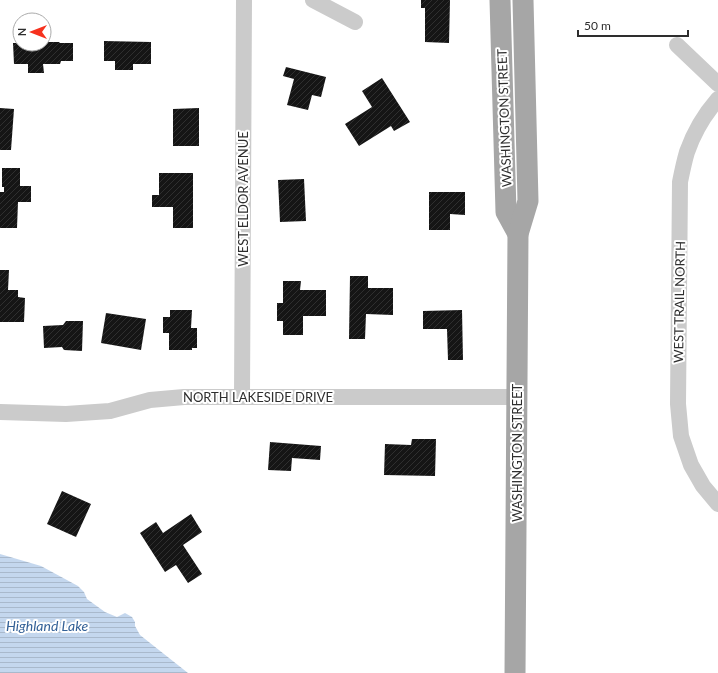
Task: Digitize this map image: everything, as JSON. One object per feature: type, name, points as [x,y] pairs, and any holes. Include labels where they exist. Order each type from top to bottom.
[{"type":"main road","name":"WASHINGTON STREET","points":[[500,0],[506,212],[518,234]]},
{"type":"main road","name":"WASHINGTON STREET","points":[[515,673],[518,234],[528,201],[523,0]]},
{"type":"street","name":"WEST ELDOR AVENUE","points":[[242,397],[244,0]]},
{"type":"street","points":[[313,0],[355,22]]},
{"type":"street","points":[[677,45],[718,84]]},
{"type":"street","name":"WEST TRAIL NORTH","points":[[718,99],[708,110],[686,153],[680,182],[678,404],[681,436],[691,465],[703,486],[718,504]]},
{"type":"street","name":"NORTH LAKESIDE DRIVE","points":[[0,412],[66,414],[110,411],[150,400],[184,397],[517,397]]},
{"type":"water","name":"Highland Lake","points":[[0,554],[41,566],[78,586],[84,592],[87,599],[105,612],[117,617],[125,613],[132,617],[140,635],[188,673],[0,673]]},
{"type":"building","points":[[421,0],[450,0],[449,43],[425,42],[425,8],[421,8]]},
{"type":"building","points":[[104,41],[151,42],[151,64],[133,64],[133,70],[115,70],[115,61],[104,61]]},
{"type":"building","points":[[52,42],[73,43],[73,61],[61,61],[60,64],[43,64],[44,73],[28,73],[28,64],[14,64],[13,52],[52,52]]},
{"type":"building","points":[[286,67],[326,77],[321,97],[312,95],[308,110],[287,105],[294,79],[283,76]]},
{"type":"building","points":[[382,78],[410,122],[394,131],[391,126],[359,146],[345,124],[372,107],[362,91]]},
{"type":"building","points":[[0,108],[14,109],[11,150],[0,150]]},
{"type":"building","points":[[199,108],[199,146],[173,146],[173,109]]},
{"type":"building","points":[[2,168],[20,168],[20,186],[31,186],[31,202],[18,202],[17,228],[0,228],[0,192],[4,192],[4,187],[2,187]]},
{"type":"building","points":[[159,173],[193,173],[193,228],[173,228],[173,207],[152,207],[152,195],[159,195]]},
{"type":"building","points":[[304,179],[306,221],[280,222],[278,180]]},
{"type":"building","points":[[429,192],[465,192],[465,215],[450,214],[450,230],[429,230]]},
{"type":"building","points":[[0,270],[9,270],[8,290],[18,290],[18,297],[25,298],[24,322],[0,322]]},
{"type":"building","points":[[350,276],[368,276],[368,288],[393,288],[393,315],[366,314],[365,339],[349,339]]},
{"type":"building","points":[[283,281],[301,281],[300,290],[326,290],[326,316],[303,316],[303,335],[283,335],[283,321],[277,321],[277,303],[283,303]]},
{"type":"building","points":[[170,310],[192,310],[191,328],[197,328],[197,348],[192,348],[192,350],[169,350],[169,333],[163,333],[163,317],[170,317]]},
{"type":"building","points":[[462,310],[463,360],[448,360],[447,329],[423,329],[423,311]]},
{"type":"building","points":[[106,313],[146,319],[141,350],[101,343]]},
{"type":"building","points":[[66,321],[83,321],[82,351],[64,350],[62,347],[44,348],[43,326],[63,325]]},
{"type":"building","points":[[412,439],[436,439],[435,476],[384,475],[385,444],[411,445]]},
{"type":"building","points":[[270,442],[321,446],[320,460],[292,458],[291,471],[268,470]]},
{"type":"building","points":[[62,491],[91,504],[76,537],[47,524]]},
{"type":"building","points":[[191,514],[202,532],[183,545],[202,574],[188,583],[176,565],[165,572],[140,533],[156,522],[163,533]]}]
